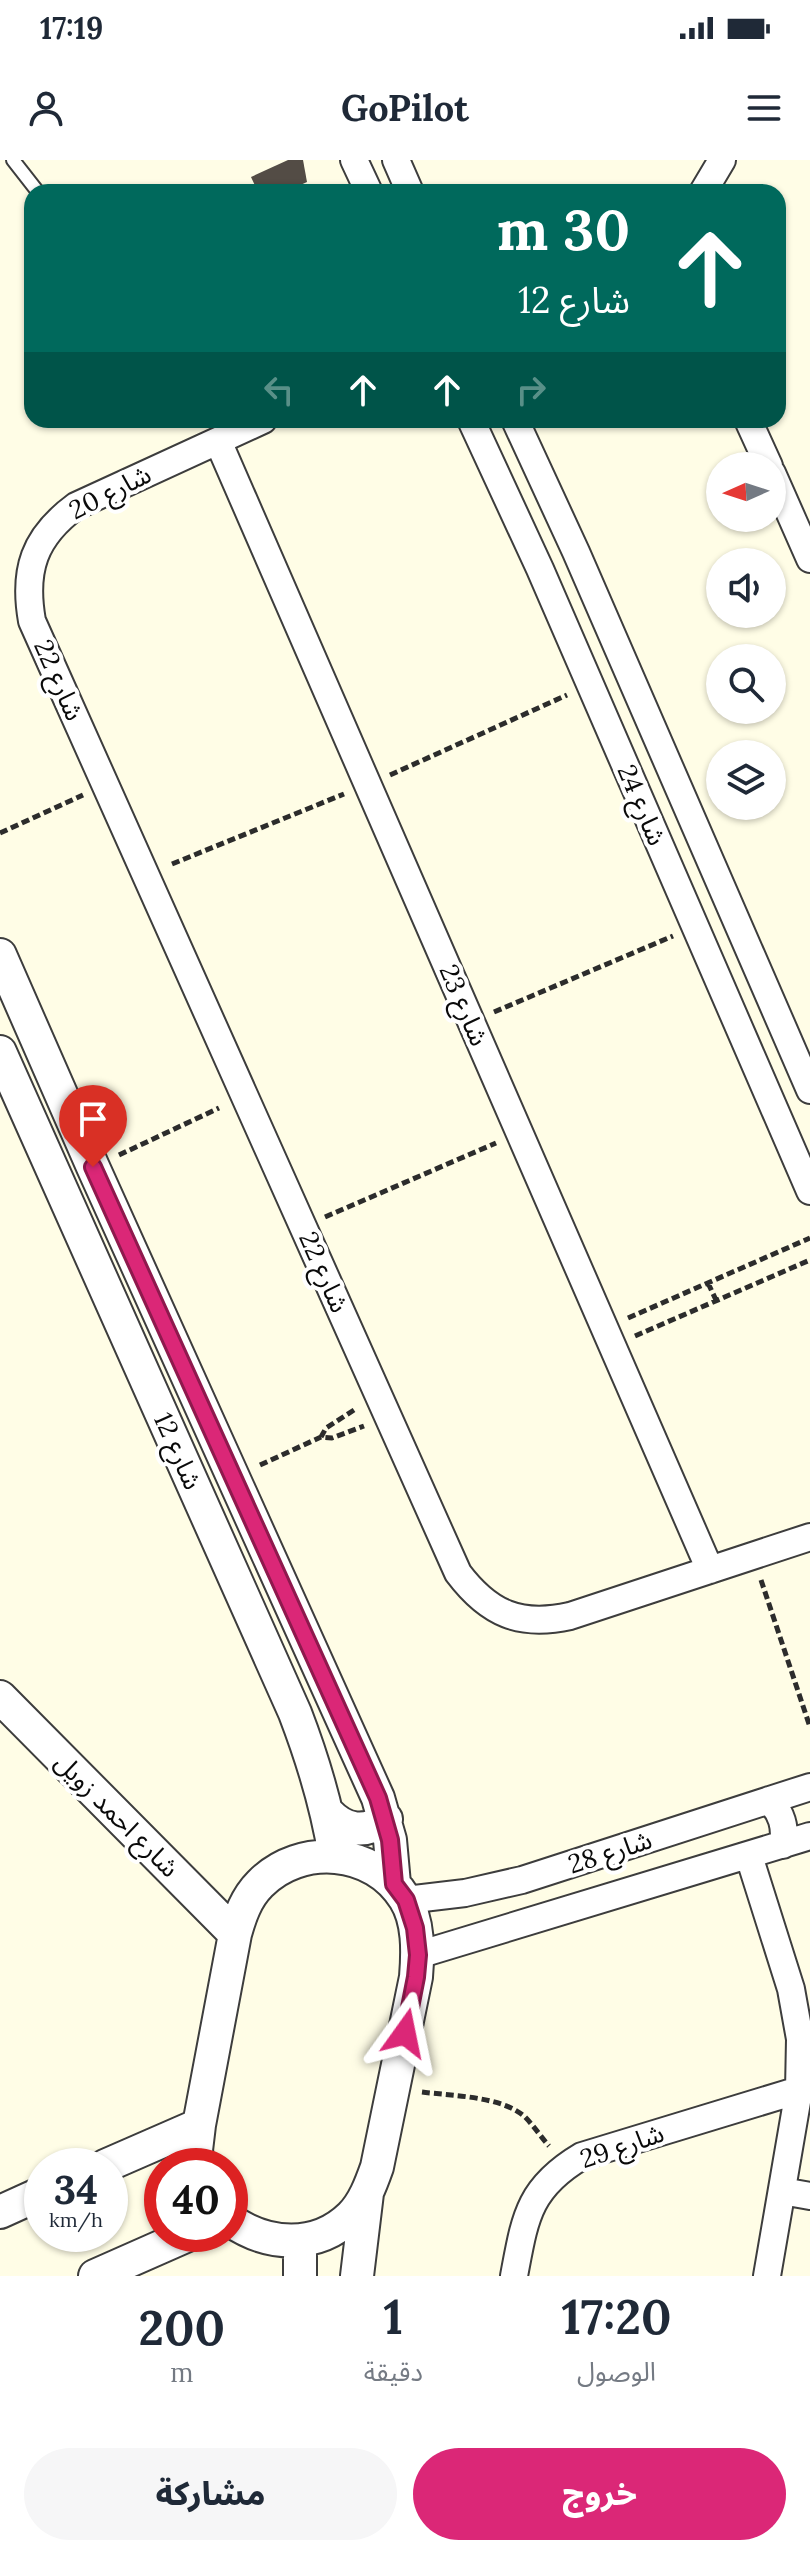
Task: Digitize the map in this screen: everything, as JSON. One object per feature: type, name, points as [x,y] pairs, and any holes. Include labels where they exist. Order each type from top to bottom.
[{"type":"street","points":[[354,160],[365,184]]},
{"type":"street","points":[[396,160],[406,184]]},
{"type":"street","points":[[708,184],[722,160]]},
{"type":"street","name":"شارع 20","points":[[32,621],[28,600],[34,556],[44,536],[58,519],[76,506],[246,428]]},
{"type":"street","name":"شارع 24","points":[[475,428],[540,569],[810,1191]]},
{"type":"street","name":"شارع 24","points":[[519,428],[576,552],[810,1090]]},
{"type":"street","points":[[752,428],[763,452]]},
{"type":"street","name":"شارع 23","points":[[218,441],[710,1570]]},
{"type":"street","points":[[786,505],[810,559]]},
{"type":"street","points":[[540,569],[576,552]]},
{"type":"street","name":"شارع 22","points":[[32,621],[458,1573],[479,1598],[506,1615],[549,1621],[810,1537]]},
{"type":"street","points":[[695,927],[731,912]]},
{"type":"street","name":"شارع 12","points":[[0,955],[386,1819],[400,1892],[415,1928],[418,1955],[377,2167],[367,2193]]},
{"type":"street","name":"شارع 12","points":[[0,1052],[295,1713],[316,1768],[335,1856]]},
{"type":"street","name":"شارع احمد زويل","points":[[0,1697],[235,1934]]},
{"type":"street","name":"شارع 28","points":[[400,1892],[465,1893],[522,1880],[810,1787]]},
{"type":"street","points":[[769,1800],[777,1807],[784,1826],[783,1845]]},
{"type":"street","points":[[328,1813],[341,1825],[359,1830],[378,1825],[386,1819]]},
{"type":"street","points":[[701,1823],[698,1832],[701,1851],[713,1866]]},
{"type":"street","name":"شارع 28","points":[[418,1955],[810,1836]]},
{"type":"street","points":[[196,2148],[235,1934],[243,1907],[259,1884],[281,1867],[307,1857],[335,1856],[357,1860],[377,1870],[400,1892]]},
{"type":"street","points":[[749,1856],[797,2014],[800,2039],[799,2090],[767,2276]]},
{"type":"street","name":"شارع 29","points":[[514,2276],[529,2211],[544,2186],[565,2166],[582,2156],[799,2090]]},
{"type":"street","points":[[128,2156],[199,2125]]},
{"type":"street","points":[[782,2191],[810,2196]]},
{"type":"street","points":[[248,2233],[274,2241],[300,2241],[327,2232],[351,2216],[367,2193]]},
{"type":"street","points":[[357,2276],[367,2193]]},
{"type":"street","points":[[0,2212],[24,2201]]},
{"type":"street","points":[[300,2241],[300,2276]]},
{"type":"street","points":[[95,2276],[149,2252]]},
{"type":"lane","points":[[13,160],[32,184]]},
{"type":"path","points":[[146,874],[368,785],[590,685]]},
{"type":"path","points":[[0,833],[106,784]]},
{"type":"path","points":[[471,1022],[695,927]]},
{"type":"path","points":[[93,1167],[245,1096]]},
{"type":"path","points":[[303,1226],[519,1133]]},
{"type":"path","points":[[608,1337],[708,1283],[810,1238]]},
{"type":"path","points":[[608,1337],[716,1300],[810,1260]]},
{"type":"path","points":[[708,1283],[716,1300]]},
{"type":"path","points":[[233,1477],[321,1437],[332,1438],[383,1405]]},
{"type":"path","points":[[321,1437],[326,1428],[383,1405]]},
{"type":"path","points":[[753,1556],[810,1727]]},
{"type":"path","points":[[393,2088],[512,2107],[565,2166]]},
{"type":"building","points":[[288,160],[303,160],[307,182],[254,184],[251,177]]},
{"type":"route","points":[[93,1167],[386,1819],[394,1884],[406,1900],[415,1928],[418,1955],[405,2033]]}]
